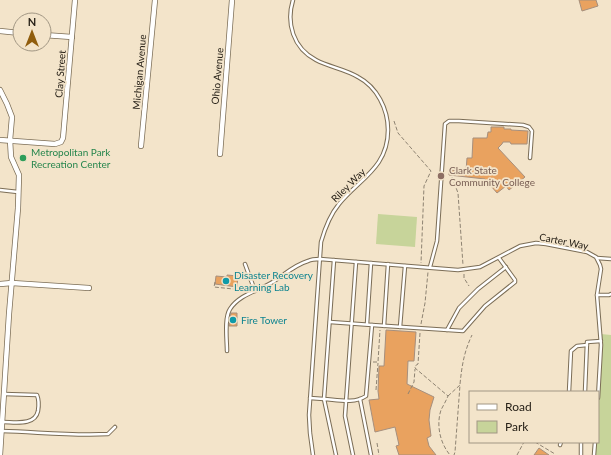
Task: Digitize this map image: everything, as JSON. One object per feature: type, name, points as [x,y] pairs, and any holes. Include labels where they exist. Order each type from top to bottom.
[{"type":"street","name":"Clay Street","points":[[10,140],[55,144],[61,142],[65,132],[75,0]]},
{"type":"street","name":"Michigan Avenue","points":[[142,146],[155,0]]},
{"type":"street","name":"Ohio Avenue","points":[[220,154],[232,0]]},
{"type":"street","points":[[0,31],[12,32]]},
{"type":"street","points":[[52,36],[72,37]]},
{"type":"street","points":[[0,90],[12,116],[10,140],[11,158],[19,175],[0,455]]},
{"type":"street","points":[[0,140],[10,140]]},
{"type":"street","points":[[0,284],[12,283],[90,288]]},
{"type":"lane","name":"Riley Way","points":[[294,0],[290,14],[290,22],[294,37],[298,44],[316,60],[348,72],[373,88],[382,103],[388,121],[387,142],[380,160],[368,176],[340,202],[334,210],[324,230],[321,242],[310,398],[310,433],[313,455]]},
{"type":"lane","points":[[430,268],[437,241],[446,124],[449,121],[459,121],[523,125],[530,127],[532,131],[530,158]]},
{"type":"lane","points":[[0,190],[18,192]]},
{"type":"lane","name":"Carter Way","points":[[227,351],[226,319],[229,310],[245,295],[270,284],[307,261],[320,259],[430,268],[480,268],[520,246],[536,243],[546,244],[587,252],[596,258],[600,265],[601,269],[597,295],[601,341],[598,391]]},
{"type":"lane","points":[[330,322],[372,324],[384,327],[463,331],[485,306],[515,282],[499,258]]},
{"type":"lane","points":[[596,258],[611,258]]},
{"type":"lane","points":[[334,260],[324,398],[336,455]]},
{"type":"lane","points":[[353,455],[346,423],[346,400],[356,262]]},
{"type":"lane","points":[[367,324],[371,263]]},
{"type":"lane","points":[[245,264],[255,291]]},
{"type":"lane","points":[[384,327],[388,264]]},
{"type":"lane","points":[[400,327],[405,266]]},
{"type":"lane","points":[[447,330],[459,308],[478,289],[506,267]]},
{"type":"lane","points":[[597,295],[611,294]]},
{"type":"lane","points":[[310,398],[346,400],[360,399],[366,396],[372,324]]},
{"type":"lane","points":[[585,391],[587,342],[601,341]]},
{"type":"lane","points":[[569,391],[571,350],[576,346],[587,345]]},
{"type":"lane","points":[[2,422],[33,420],[36,417],[39,406],[37,395],[4,394]]},
{"type":"lane","points":[[360,399],[371,455]]},
{"type":"lane","points":[[1,430],[61,435],[91,435],[108,434],[115,427]]},
{"type":"lane","points":[[581,443],[581,455]]},
{"type":"lane","points":[[594,455],[595,443]]},
{"type":"path","points":[[394,121],[398,133],[431,171],[424,186],[420,263],[428,270],[425,303],[420,329],[418,364],[415,366],[414,382],[408,394]]},
{"type":"path","points":[[452,177],[458,193],[464,278],[469,286]]},
{"type":"path","points":[[215,282],[214,287],[243,290],[253,286]]},
{"type":"path","points":[[376,390],[380,329],[384,327]]},
{"type":"path","points":[[454,455],[462,365],[464,354],[472,335]]},
{"type":"path","points":[[369,361],[378,362]]},
{"type":"path","points":[[415,368],[448,396]]},
{"type":"path","points":[[450,455],[444,448],[439,420],[441,410],[448,396],[460,385]]},
{"type":"path","points":[[377,443],[379,455]]},
{"type":"path","points":[[517,455],[523,443]]},
{"type":"path","points":[[537,443],[555,454]]},
{"type":"green space","points":[[378,214],[417,217],[415,247],[376,244]]},
{"type":"green space","points":[[601,334],[611,335],[611,455],[594,455],[595,443],[599,443],[598,391]]},
{"type":"building","points":[[579,0],[596,0],[598,6],[582,11]]},
{"type":"building","points":[[491,127],[504,127],[504,129],[528,131],[527,144],[511,144],[510,142],[503,142],[498,148],[525,177],[509,190],[506,186],[497,193],[485,179],[449,175],[449,170],[466,171],[467,158],[472,158],[473,138],[487,138],[488,132],[491,132]]},
{"type":"building","name":"Disaster Recovery Learning Lab","points":[[227,275],[238,276],[237,287],[215,284],[216,276],[227,277]]},
{"type":"building","name":"Fire Tower","points":[[231,313],[237,313],[237,326],[229,326]]},
{"type":"building","points":[[386,330],[416,332],[414,361],[408,361],[407,384],[434,397],[429,420],[431,436],[427,438],[429,446],[436,455],[399,455],[396,446],[399,445],[395,427],[375,432],[369,400],[379,399],[379,366],[384,366]]},
{"type":"building","points":[[539,448],[549,455],[534,455]]},
{"type":"place","name":"Metropolitan Park Recreation Center","points":[[23,158]]},
{"type":"place","name":"Clark State Community College","points":[[441,176]]},
{"type":"place","name":"Disaster Recovery Learning Lab","points":[[226,281]]},
{"type":"place","name":"Fire Tower","points":[[233,320]]}]
